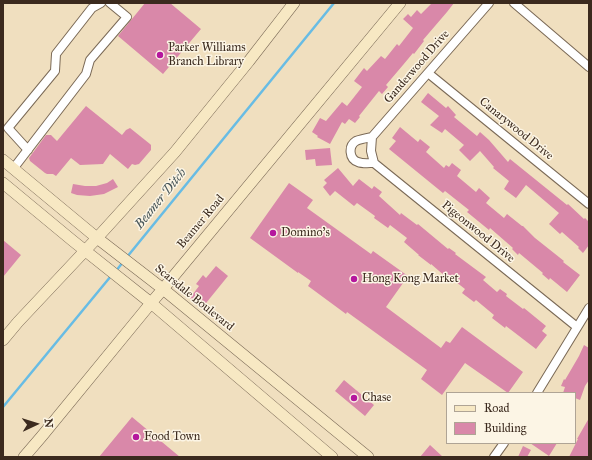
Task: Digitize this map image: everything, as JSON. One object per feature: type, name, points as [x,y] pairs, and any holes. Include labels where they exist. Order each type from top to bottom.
[{"type":"main road","points":[[3,340],[18,322],[88,253],[97,238],[175,152],[294,3]]},
{"type":"main road","name":"Beamer Road","points":[[24,457],[42,436],[147,300],[400,3]]},
{"type":"main road","name":"Scarsdale Boulevard","points":[[3,160],[97,238],[159,286],[364,456]]},
{"type":"main road","points":[[3,183],[147,300],[332,457]]},
{"type":"street","points":[[28,150],[8,128],[55,72],[56,54],[92,8],[101,3]]},
{"type":"street","points":[[14,169],[86,74],[90,60],[127,17],[110,3]]},
{"type":"street","name":"Ganderwood Drive","points":[[372,138],[489,3]]},
{"type":"street","points":[[514,3],[589,67]]},
{"type":"street","name":"Canarywood Drive","points":[[428,73],[589,204]]},
{"type":"street","points":[[372,138],[371,150],[374,163],[358,162],[354,160],[350,152],[353,144],[357,141],[372,138]]},
{"type":"street","name":"Pigeonwood Drive","points":[[374,163],[577,327]]},
{"type":"street","points":[[538,392],[589,308]]},
{"type":"street","points":[[494,457],[503,444]]},
{"type":"building","name":"Parker Williams Branch Library","points":[[145,3],[170,3],[201,29],[163,74],[118,36]]},
{"type":"building","points":[[432,3],[454,3],[423,40],[424,41],[414,54],[413,53],[386,85],[388,87],[382,94],[379,91],[355,123],[349,119],[345,124],[342,122],[330,144],[317,137],[318,136],[312,132],[320,118],[326,121],[342,102],[347,106],[362,87],[354,81],[364,68],[367,71],[381,56],[385,59],[397,44],[399,46],[413,28],[403,19],[408,14],[411,17],[417,10],[421,14]]},
{"type":"building","points":[[428,93],[446,108],[448,106],[456,115],[454,117],[477,136],[480,132],[508,162],[510,159],[589,222],[589,245],[583,253],[578,248],[579,247],[562,232],[560,234],[549,224],[559,213],[526,185],[516,198],[504,189],[509,181],[493,168],[494,167],[480,151],[470,161],[459,150],[464,145],[445,129],[442,133],[430,125],[439,116],[421,102]]},
{"type":"building","points":[[86,106],[122,135],[130,128],[151,145],[151,150],[139,164],[132,164],[128,169],[110,154],[103,164],[80,165],[71,158],[56,176],[45,173],[30,161],[29,158],[46,135],[51,135],[57,141]]},
{"type":"building","points":[[400,127],[418,142],[420,139],[430,147],[426,152],[444,168],[446,165],[449,167],[452,163],[461,170],[457,176],[476,192],[479,188],[490,198],[486,203],[504,218],[507,214],[523,226],[535,238],[580,275],[567,292],[550,278],[549,280],[519,253],[518,255],[512,249],[513,248],[490,228],[489,230],[467,212],[469,210],[445,191],[443,193],[389,149],[396,141],[392,138]]},
{"type":"building","points":[[330,148],[332,165],[316,166],[315,159],[306,160],[305,150]]},
{"type":"building","points":[[338,168],[353,186],[359,179],[372,189],[374,186],[382,192],[379,196],[400,215],[401,213],[417,225],[418,224],[448,249],[449,248],[456,253],[455,254],[486,277],[483,280],[497,292],[500,289],[507,294],[506,296],[546,326],[542,331],[547,335],[536,349],[506,326],[505,328],[492,318],[494,315],[476,300],[474,302],[462,293],[465,289],[447,275],[446,277],[418,255],[404,242],[407,238],[390,225],[388,228],[357,203],[354,206],[335,191],[330,196],[323,187],[327,183],[324,180]]},
{"type":"building","points":[[113,179],[118,187],[104,194],[90,196],[71,193],[73,184],[96,186],[107,183]]},
{"type":"building","points":[[289,183],[313,200],[307,208],[371,254],[373,251],[408,276],[386,307],[441,348],[446,341],[450,343],[462,327],[523,372],[509,392],[507,392],[465,363],[442,395],[421,379],[427,370],[347,312],[346,314],[308,286],[311,281],[250,238]]},
{"type":"building","points":[[3,240],[21,255],[3,277]]},
{"type":"building","points":[[216,266],[228,276],[202,308],[190,298],[199,286],[196,284],[203,275],[206,278]]},
{"type":"building","points":[[584,345],[589,348],[589,380],[580,400],[576,398],[576,392],[563,392],[565,387],[561,386]]},
{"type":"building","name":"Chase","points":[[344,380],[374,405],[365,416],[335,391]]},
{"type":"building","name":"Food Town","points":[[132,417],[180,457],[99,457]]},
{"type":"building","points":[[589,418],[589,457],[569,457]]},
{"type":"building","points":[[531,444],[556,444],[549,456]]},
{"type":"building","points":[[430,445],[443,457],[420,457]]},
{"type":"building","points":[[523,446],[531,450],[527,457],[518,457]]},
{"type":"waterway","name":"Beamer Ditch","points":[[127,257],[334,3]]},
{"type":"waterway","name":"Beamer Ditch","points":[[116,271],[123,262]]},
{"type":"waterway","name":"Beamer Ditch","points":[[3,407],[111,276]]},
{"type":"place","name":"Parker Williams Branch Library","points":[[160,55]]},
{"type":"place","name":"Domino's","points":[[273,233]]},
{"type":"place","name":"Hong Kong Market","points":[[354,279]]},
{"type":"place","name":"Chase","points":[[354,398]]},
{"type":"place","name":"Food Town","points":[[136,437]]}]
